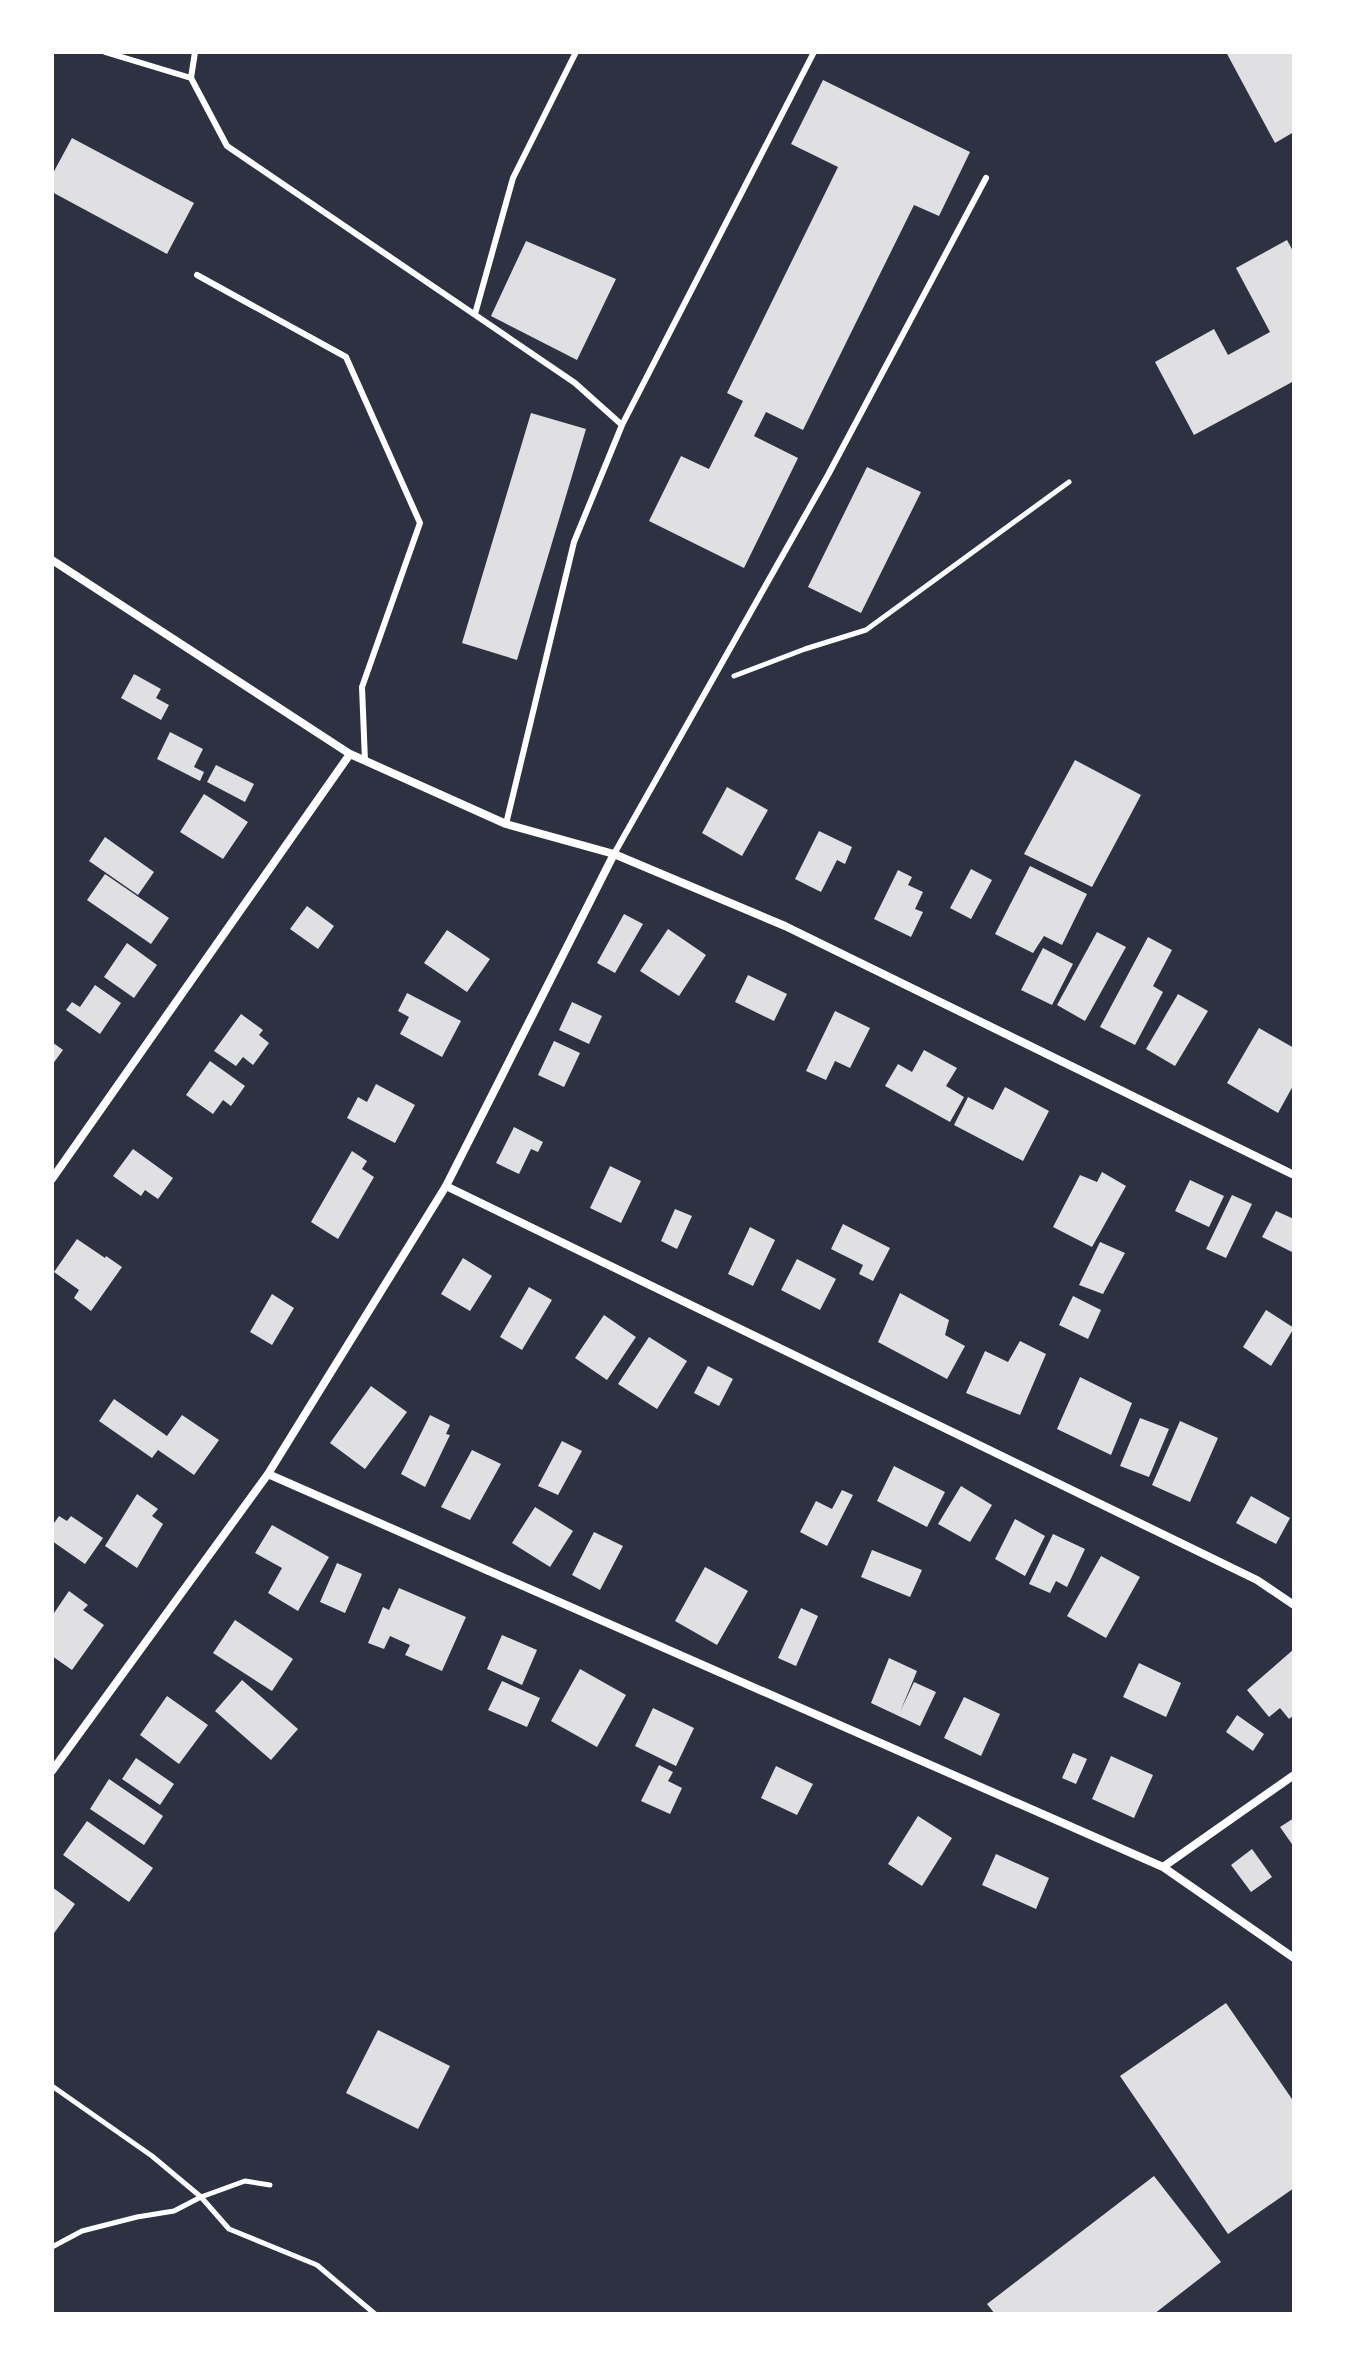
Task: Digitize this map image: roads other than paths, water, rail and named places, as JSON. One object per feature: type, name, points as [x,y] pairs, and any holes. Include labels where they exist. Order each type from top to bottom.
[{"type":"street","points":[[52,560],[350,754],[506,824],[614,854],[785,926],[1294,1175]]},
{"type":"street","points":[[52,1179],[350,754]]},
{"type":"street","points":[[52,1771],[268,1474],[446,1186],[614,854]]},
{"type":"street","points":[[446,1186],[1257,1580],[1294,1605]]},
{"type":"street","points":[[268,1474],[1163,1867],[1294,1958]]},
{"type":"street","points":[[1163,1867],[1294,1775]]},
{"type":"lane","points":[[105,52],[191,78]]},
{"type":"lane","points":[[195,52],[191,78],[227,146],[575,383],[622,425]]},
{"type":"lane","points":[[475,314],[513,178],[576,52]]},
{"type":"lane","points":[[506,824],[574,542],[622,425],[814,52]]},
{"type":"lane","points":[[614,854],[828,475],[986,178]]},
{"type":"lane","points":[[197,275],[346,357],[420,523],[362,687],[365,761]]}]
